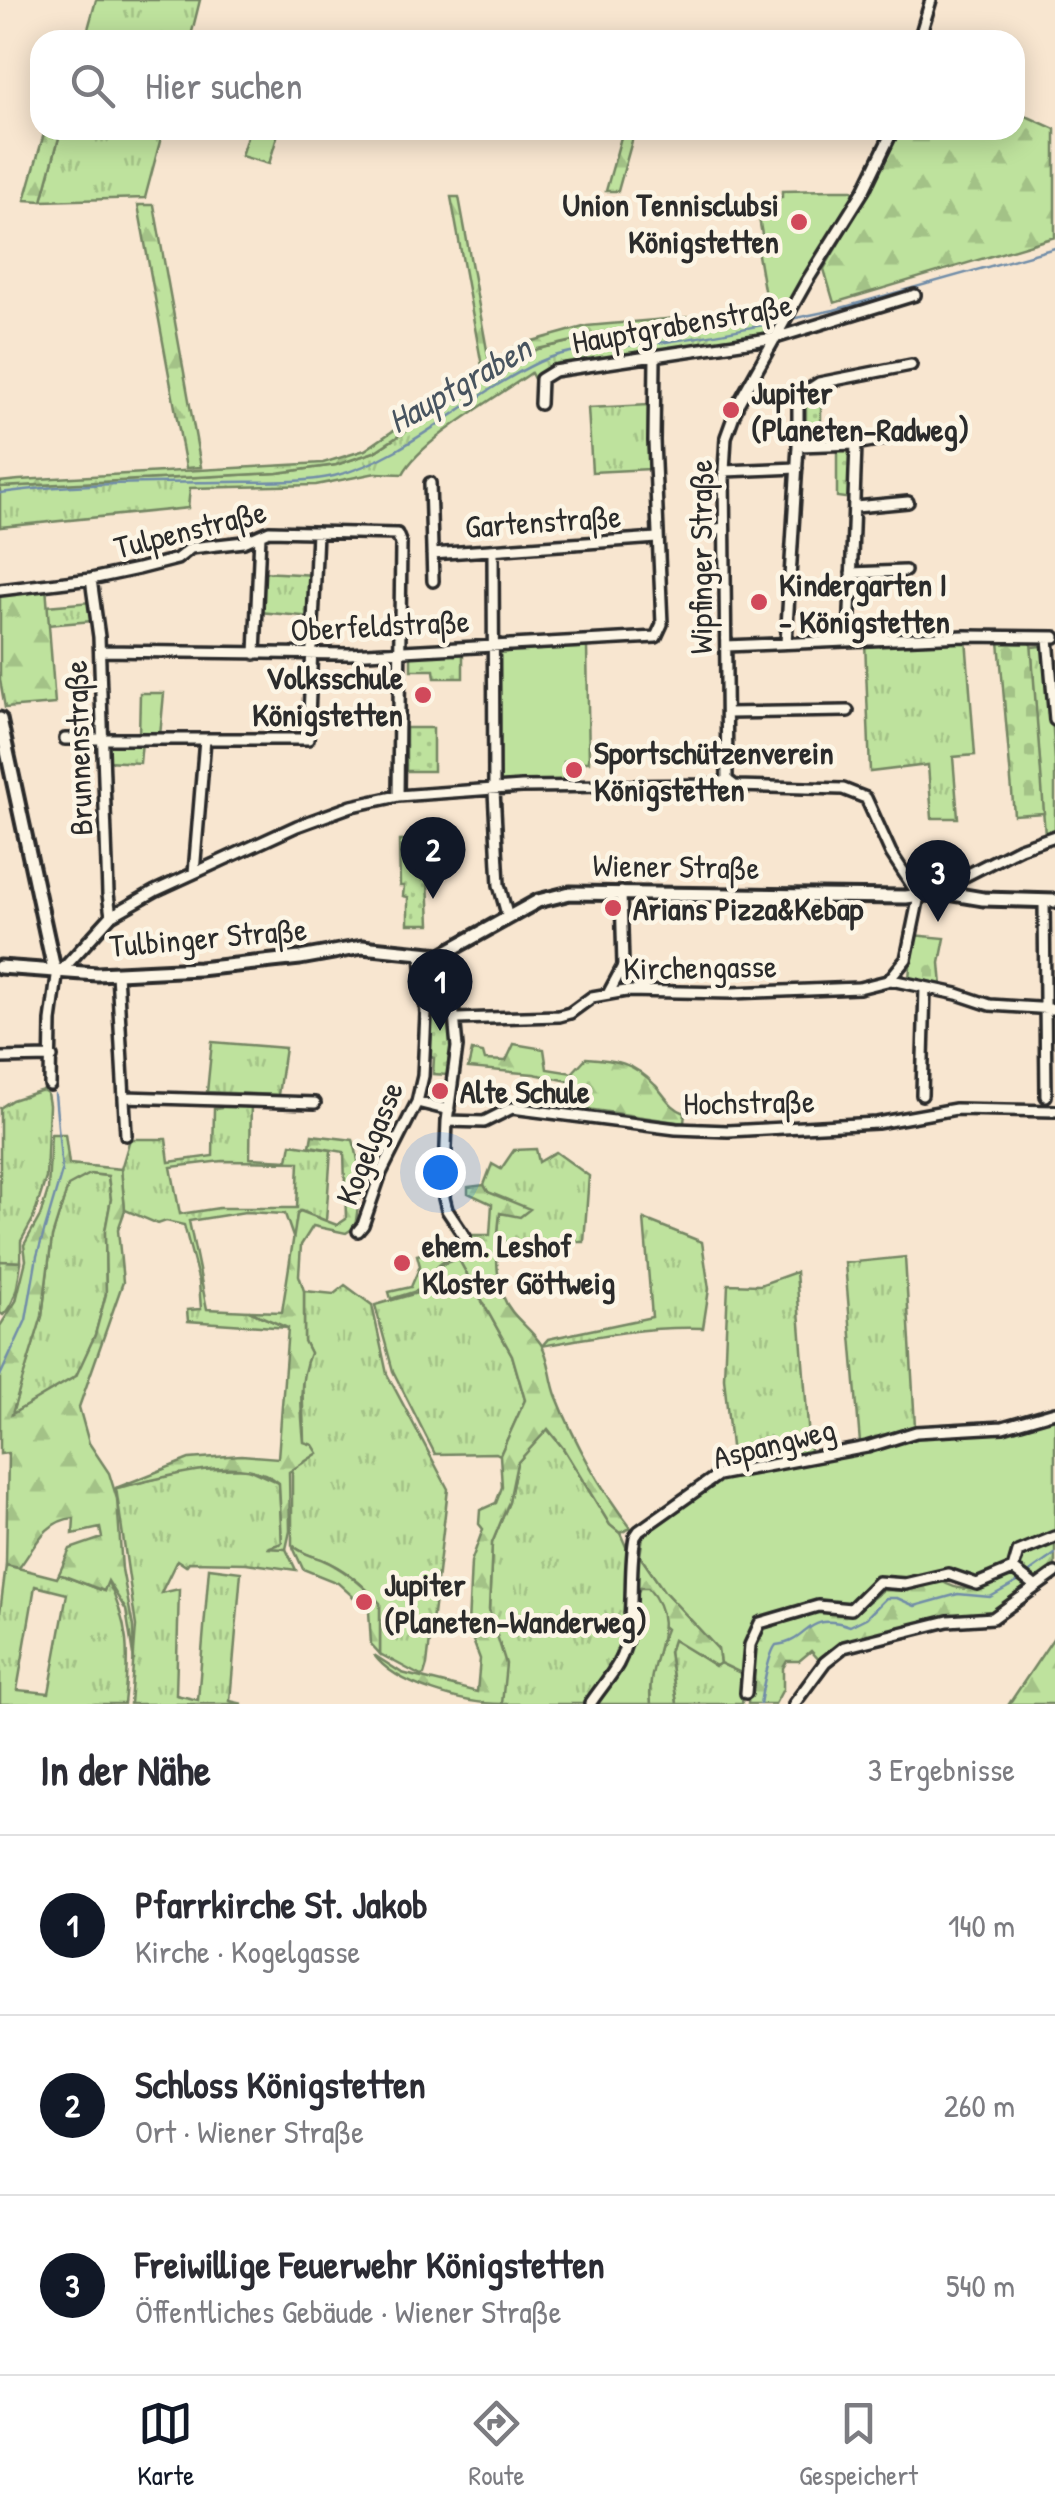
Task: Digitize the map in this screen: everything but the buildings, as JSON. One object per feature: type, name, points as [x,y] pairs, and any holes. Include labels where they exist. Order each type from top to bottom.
[{"type":"main road","points":[[0,719],[58,969]]},
{"type":"main road","name":"Wiener Straße","points":[[449,958],[508,918],[558,894],[948,896],[1050,901]]},
{"type":"main road","name":"Tulbinger Straße","points":[[0,967],[117,973],[239,966],[362,947],[449,958]]},
{"type":"street","points":[[922,30],[930,0]]},
{"type":"street","name":"Wipfinger Straße","points":[[727,780],[725,442],[732,417],[864,190],[888,140]]},
{"type":"street","name":"Hauptgrabenstraße","points":[[540,404],[541,379],[554,370],[776,336],[914,295]]},
{"type":"street","points":[[655,357],[657,538]]},
{"type":"street","points":[[786,643],[798,403],[810,387],[911,365]]},
{"type":"street","points":[[798,446],[856,444],[911,434]]},
{"type":"street","points":[[849,640],[856,444]]},
{"type":"street","points":[[724,471],[797,468]]},
{"type":"street","points":[[430,483],[433,581]]},
{"type":"street","points":[[856,507],[908,502]]},
{"type":"street","points":[[697,532],[724,528]]},
{"type":"street","name":"Tulpenstraße","points":[[0,590],[92,579],[177,559],[191,548],[244,542],[269,531],[393,533],[400,536],[402,544],[402,651]]},
{"type":"street","points":[[66,739],[308,739],[317,532]]},
{"type":"street","points":[[254,654],[260,535]]},
{"type":"street","name":"Gartenstraße","points":[[432,554],[657,538]]},
{"type":"street","name":"Oberfeldstraße","points":[[100,652],[312,655],[644,639],[661,632],[657,538]]},
{"type":"street","points":[[492,551],[494,791],[499,886],[508,918]]},
{"type":"street","points":[[852,574],[904,571]]},
{"type":"street","name":"Brunnenstraße","points":[[92,579],[100,652],[111,916]]},
{"type":"street","points":[[726,646],[965,636],[1052,637],[1055,720]]},
{"type":"street","points":[[398,796],[402,651]]},
{"type":"street","points":[[726,713],[848,711]]},
{"type":"street","points":[[194,873],[205,739]]},
{"type":"street","points":[[50,1085],[58,969],[111,916],[154,890],[334,812],[398,796],[522,787],[715,785],[727,780],[735,786],[843,789],[862,794],[919,896],[906,959],[906,985]]},
{"type":"street","points":[[948,896],[953,882],[1020,848],[1055,836]]},
{"type":"street","points":[[608,994],[623,966],[622,892]]},
{"type":"street","points":[[1046,1096],[1051,1049],[1050,901]]},
{"type":"street","name":"Kogelgasse","points":[[358,1231],[381,1173],[417,1102],[423,1076],[426,1012],[421,955]]},
{"type":"street","points":[[449,958],[457,1047],[444,1198],[446,1210],[465,1237]]},
{"type":"street","points":[[889,980],[906,959]]},
{"type":"street","points":[[623,966],[644,990]]},
{"type":"street","points":[[117,973],[126,1135]]},
{"type":"street","name":"Kirchengasse","points":[[457,1020],[558,1016],[570,1013],[592,997],[644,990],[732,993],[859,988],[889,980],[990,1005],[1050,1009]]},
{"type":"street","points":[[922,1095],[925,987]]},
{"type":"street","points":[[0,1058],[52,1057]]},
{"type":"street","points":[[126,1096],[315,1103]]},
{"type":"street","points":[[417,1102],[449,1110]]},
{"type":"street","name":"Hochstraße","points":[[448,1121],[484,1122],[512,1108],[728,1132],[892,1121],[956,1109],[1055,1111]]},
{"type":"street","name":"Aspangweg","points":[[590,1704],[618,1663],[625,1643],[639,1530],[718,1476],[867,1447],[916,1432],[1003,1427],[1055,1412]]},
{"type":"street","points":[[1034,1586],[1018,1571],[1018,1552],[1055,1536]]},
{"type":"street","points":[[746,1692],[750,1645],[760,1623],[818,1606],[851,1609],[878,1582],[905,1584],[948,1574],[977,1584],[1018,1571]]},
{"type":"street","points":[[794,1704],[826,1662],[844,1647],[948,1621],[993,1618],[1055,1573]]},
{"type":"green space","points":[[96,0],[200,0],[192,30],[88,30]]},
{"type":"green space","points":[[1025,116],[1055,129],[1055,237],[834,303],[824,269],[879,173],[893,140],[1025,140]]},
{"type":"green space","points":[[42,140],[58,140],[42,201],[25,200]]},
{"type":"green space","points":[[58,140],[160,140],[145,198],[42,201]]},
{"type":"green space","points":[[246,140],[276,140],[269,164],[241,156]]},
{"type":"green space","points":[[620,140],[632,140],[618,191],[606,191]]},
{"type":"green space","name":"Union Tennisclubsi Königstetten","points":[[852,190],[855,195],[788,303],[767,307],[757,249],[764,246],[756,201],[782,197],[782,191]]},
{"type":"green space","points":[[451,197],[459,197],[489,361],[482,366]]},
{"type":"green space","points":[[138,205],[154,205],[201,467],[186,468]]},
{"type":"green space","points":[[756,311],[783,314],[769,335],[556,366],[534,379],[531,373],[442,434],[403,474],[376,473],[316,485],[190,488],[188,508],[0,527],[0,487],[277,473],[336,465],[374,452],[538,349],[756,317]]},
{"type":"green space","points":[[756,311],[757,317],[538,349],[500,369],[374,452],[336,465],[277,473],[0,487],[0,482],[19,480],[323,463],[365,450],[518,345],[587,326]]},
{"type":"green space","points":[[821,387],[821,444],[801,441],[806,433],[806,404],[816,393],[814,389]]},
{"type":"green space","points":[[649,405],[650,469],[592,472],[588,408]]},
{"type":"green space","points":[[853,447],[853,499],[837,497],[837,449]]},
{"type":"green space","points":[[262,572],[315,575],[312,617],[260,612]]},
{"type":"green space","points":[[46,586],[55,704],[5,708],[0,680],[0,593]]},
{"type":"green space","points":[[91,602],[92,621],[48,625],[47,606]]},
{"type":"green space","points":[[966,638],[975,755],[953,757],[958,818],[932,818],[928,765],[870,772],[865,641]]},
{"type":"green space","points":[[999,641],[1031,642],[1044,813],[1014,815]]},
{"type":"green space","points":[[1047,641],[1055,761],[1055,834],[1045,835],[1031,647],[1042,646]]},
{"type":"green space","points":[[587,647],[589,762],[564,762],[563,783],[497,785],[498,649]]},
{"type":"green space","points":[[463,651],[463,678],[435,678],[434,670],[411,670],[411,655]]},
{"type":"green space","points":[[140,693],[164,693],[160,736],[139,736]]},
{"type":"green space","points":[[406,728],[433,728],[433,771],[406,771]]},
{"type":"green space","points":[[109,741],[142,741],[140,763],[107,761]]},
{"type":"green space","points":[[426,840],[419,866],[423,867],[423,880],[428,880],[430,924],[408,924],[408,897],[403,896],[404,886],[400,886],[399,841]]},
{"type":"green space","points":[[912,935],[945,938],[940,963],[942,986],[909,981]]},
{"type":"green space","points":[[448,952],[455,1056],[449,1056],[448,1075],[433,1074],[434,1058],[425,1055],[421,955]]},
{"type":"green space","points":[[212,1042],[285,1048],[278,1095],[207,1092]]},
{"type":"green space","points":[[514,1044],[544,1049],[547,1069],[572,1073],[586,1058],[631,1067],[685,1113],[684,1123],[566,1106],[569,1081],[468,1068],[472,1051],[483,1053],[485,1060],[506,1061]]},
{"type":"green space","points":[[43,1090],[49,1105],[46,1178],[33,1219],[21,1241],[21,1262],[0,1261],[0,1108]]},
{"type":"green space","points":[[224,1101],[251,1101],[250,1158],[288,1160],[291,1144],[331,1150],[326,1221],[301,1211],[294,1240],[285,1214],[245,1212],[189,1221],[207,1309],[249,1311],[288,1328],[188,1321],[187,1310],[201,1309],[199,1282],[184,1225],[166,1221],[158,1224],[125,1210],[121,1169],[130,1139],[166,1139],[169,1162],[213,1156],[214,1109],[221,1108]],"holes":[[[222,1161],[299,1162],[297,1208],[219,1208],[180,1214],[171,1167]]]},
{"type":"green space","points":[[51,1134],[65,1134],[69,1164],[121,1169],[125,1210],[118,1230],[123,1282],[79,1407],[89,1443],[109,1473],[117,1499],[134,1661],[126,1610],[108,1581],[104,1591],[59,1574],[70,1549],[102,1538],[100,1528],[73,1534],[74,1518],[64,1520],[48,1529],[19,1568],[6,1565],[8,1453],[0,1454],[0,1326],[16,1301],[26,1260],[24,1245],[40,1216],[48,1190]],"holes":[[[90,1174],[108,1176],[111,1199],[105,1231],[106,1294],[95,1335],[76,1376],[12,1414],[42,1316],[52,1237],[68,1186]]]},
{"type":"green space","points":[[312,1135],[353,1140],[359,1172],[358,1204],[355,1227],[346,1233],[313,1226],[301,1245],[304,1341],[310,1353],[301,1408],[304,1442],[313,1445],[318,1453],[289,1472],[290,1531],[286,1549],[267,1548],[282,1543],[279,1483],[263,1473],[223,1468],[200,1470],[116,1488],[189,1459],[241,1455],[278,1458],[288,1328],[249,1311],[282,1312],[300,1211],[337,1225],[346,1219],[344,1152],[310,1146]]},
{"type":"green space","points":[[536,1149],[539,1162],[556,1152],[589,1176],[584,1242],[497,1242],[500,1212],[484,1185],[492,1164],[501,1169],[514,1150]]},
{"type":"green space","points":[[90,1174],[108,1176],[111,1199],[105,1231],[106,1294],[95,1335],[77,1376],[11,1415],[42,1316],[52,1237],[68,1185]]},
{"type":"green space","points":[[484,1185],[488,1192],[530,1209],[520,1217],[500,1213],[497,1266],[503,1296],[510,1310],[541,1344],[571,1430],[631,1528],[620,1533],[610,1525],[548,1429],[517,1463],[509,1502],[492,1543],[489,1610],[506,1664],[502,1704],[433,1691],[398,1676],[374,1655],[402,1673],[477,1692],[480,1659],[468,1627],[471,1562],[483,1529],[479,1524],[480,1510],[496,1503],[502,1487],[500,1455],[525,1400],[512,1355],[458,1258],[441,1263],[426,1288],[391,1299],[389,1292],[411,1287],[420,1266],[417,1255],[461,1244],[452,1225],[465,1235],[490,1235],[492,1204],[468,1193],[468,1187]]},
{"type":"green space","points":[[644,1219],[702,1242],[709,1289],[703,1328],[642,1330],[542,1346],[548,1339],[652,1317]]},
{"type":"green space","points":[[905,1257],[915,1426],[860,1443],[845,1263]]},
{"type":"green space","points":[[458,1258],[512,1355],[525,1400],[500,1455],[435,1454],[393,1371],[375,1305],[428,1290],[441,1265]]},
{"type":"green space","points":[[0,1261],[21,1262],[14,1297],[3,1315],[0,1313]]},
{"type":"green space","points":[[796,1272],[810,1452],[733,1466],[724,1378],[728,1284],[760,1285]]},
{"type":"green space","points":[[345,1285],[372,1305],[387,1374],[448,1489],[427,1665],[421,1676],[380,1654],[380,1604],[367,1590],[338,1568],[292,1545],[292,1457],[304,1442],[302,1372],[310,1353],[304,1341],[304,1291],[334,1294]]},
{"type":"green space","points":[[1055,1418],[1055,1534],[1017,1551],[1008,1568],[976,1582],[953,1573],[872,1582],[857,1603],[841,1607],[817,1602],[787,1615],[759,1620],[745,1675],[720,1663],[718,1649],[664,1591],[640,1556],[643,1536],[721,1477],[917,1434],[1009,1429]]},
{"type":"green space","points":[[547,1429],[610,1525],[620,1533],[632,1560],[623,1642],[612,1669],[588,1704],[502,1704],[489,1610],[492,1543],[509,1502],[517,1463]]},
{"type":"green space","points":[[246,1468],[279,1483],[282,1543],[271,1548],[286,1549],[296,1570],[246,1563],[189,1562],[186,1566],[177,1560],[161,1593],[179,1589],[176,1695],[198,1700],[209,1568],[241,1572],[230,1701],[243,1704],[130,1704],[136,1626],[116,1488],[193,1470]]},
{"type":"green space","points":[[1055,1541],[1055,1566],[994,1611],[935,1620],[862,1638],[822,1663],[811,1651],[799,1661],[787,1661],[783,1689],[775,1704],[748,1704],[752,1650],[761,1628],[818,1610],[858,1610],[883,1590],[908,1591],[940,1580],[966,1589],[984,1587],[1010,1574],[1023,1553]]},
{"type":"green space","points":[[292,1545],[346,1573],[380,1603],[380,1654],[371,1644],[369,1611],[338,1583],[303,1569]]},
{"type":"green space","points":[[640,1556],[664,1591],[718,1649],[720,1663],[716,1666],[673,1640],[669,1652],[677,1704],[651,1704],[651,1675],[666,1629],[632,1600],[632,1560]]},
{"type":"green space","points":[[6,1565],[57,1578],[59,1574],[104,1591],[107,1580],[120,1611],[126,1640],[124,1704],[0,1704],[0,1612]],"holes":[[[35,1586],[67,1594],[49,1693],[17,1690]]]},
{"type":"green space","points":[[640,1588],[648,1588],[662,1616],[651,1704],[588,1704],[617,1658]]},
{"type":"green space","points":[[1054,1637],[1055,1704],[1009,1704]]},
{"type":"green space","points":[[673,1639],[715,1666],[720,1663],[745,1675],[742,1704],[677,1704],[669,1652]]},
{"type":"waterway","name":"Hauptgraben","points":[[791,319],[1055,248]]},
{"type":"waterway","name":"Hauptgraben","points":[[0,493],[82,485],[292,481],[334,476],[386,456],[514,375],[552,357],[778,322]]},
{"type":"waterway","points":[[0,1376],[26,1320],[37,1256],[62,1171],[55,1094]]},
{"type":"waterway","points":[[1027,1574],[1055,1554]]},
{"type":"waterway","points":[[760,1704],[773,1649],[815,1624],[835,1622],[850,1626],[866,1618],[886,1598],[915,1606],[958,1594],[990,1597],[1021,1580]]},
{"type":"place","name":"Union Tennisclubsi Königstetten","points":[[799,222]]},
{"type":"place","name":"Jupiter (Planeten-Radweg)","points":[[731,410]]},
{"type":"place","name":"Kindergarten I - Königstetten","points":[[759,602]]},
{"type":"place","name":"Volksschule Königstetten","points":[[423,695]]},
{"type":"place","name":"Sportschützenverein Königstetten","points":[[574,770]]},
{"type":"place","name":"Schloss Königstetten","points":[[433,899]]},
{"type":"place","name":"Arians Pizza&Kebap","points":[[613,908]]},
{"type":"place","name":"Freiwillige Feuerwehr Königstetten","points":[[938,922]]},
{"type":"place","name":"Pfarrkirche St. Jakob","points":[[440,1031]]},
{"type":"place","name":"Alte Schule","points":[[440,1091]]},
{"type":"place","name":"ehem. Leshof Kloster Göttweig","points":[[402,1263]]},
{"type":"place","name":"Jupiter (Planeten-Wanderweg)","points":[[364,1602]]}]
